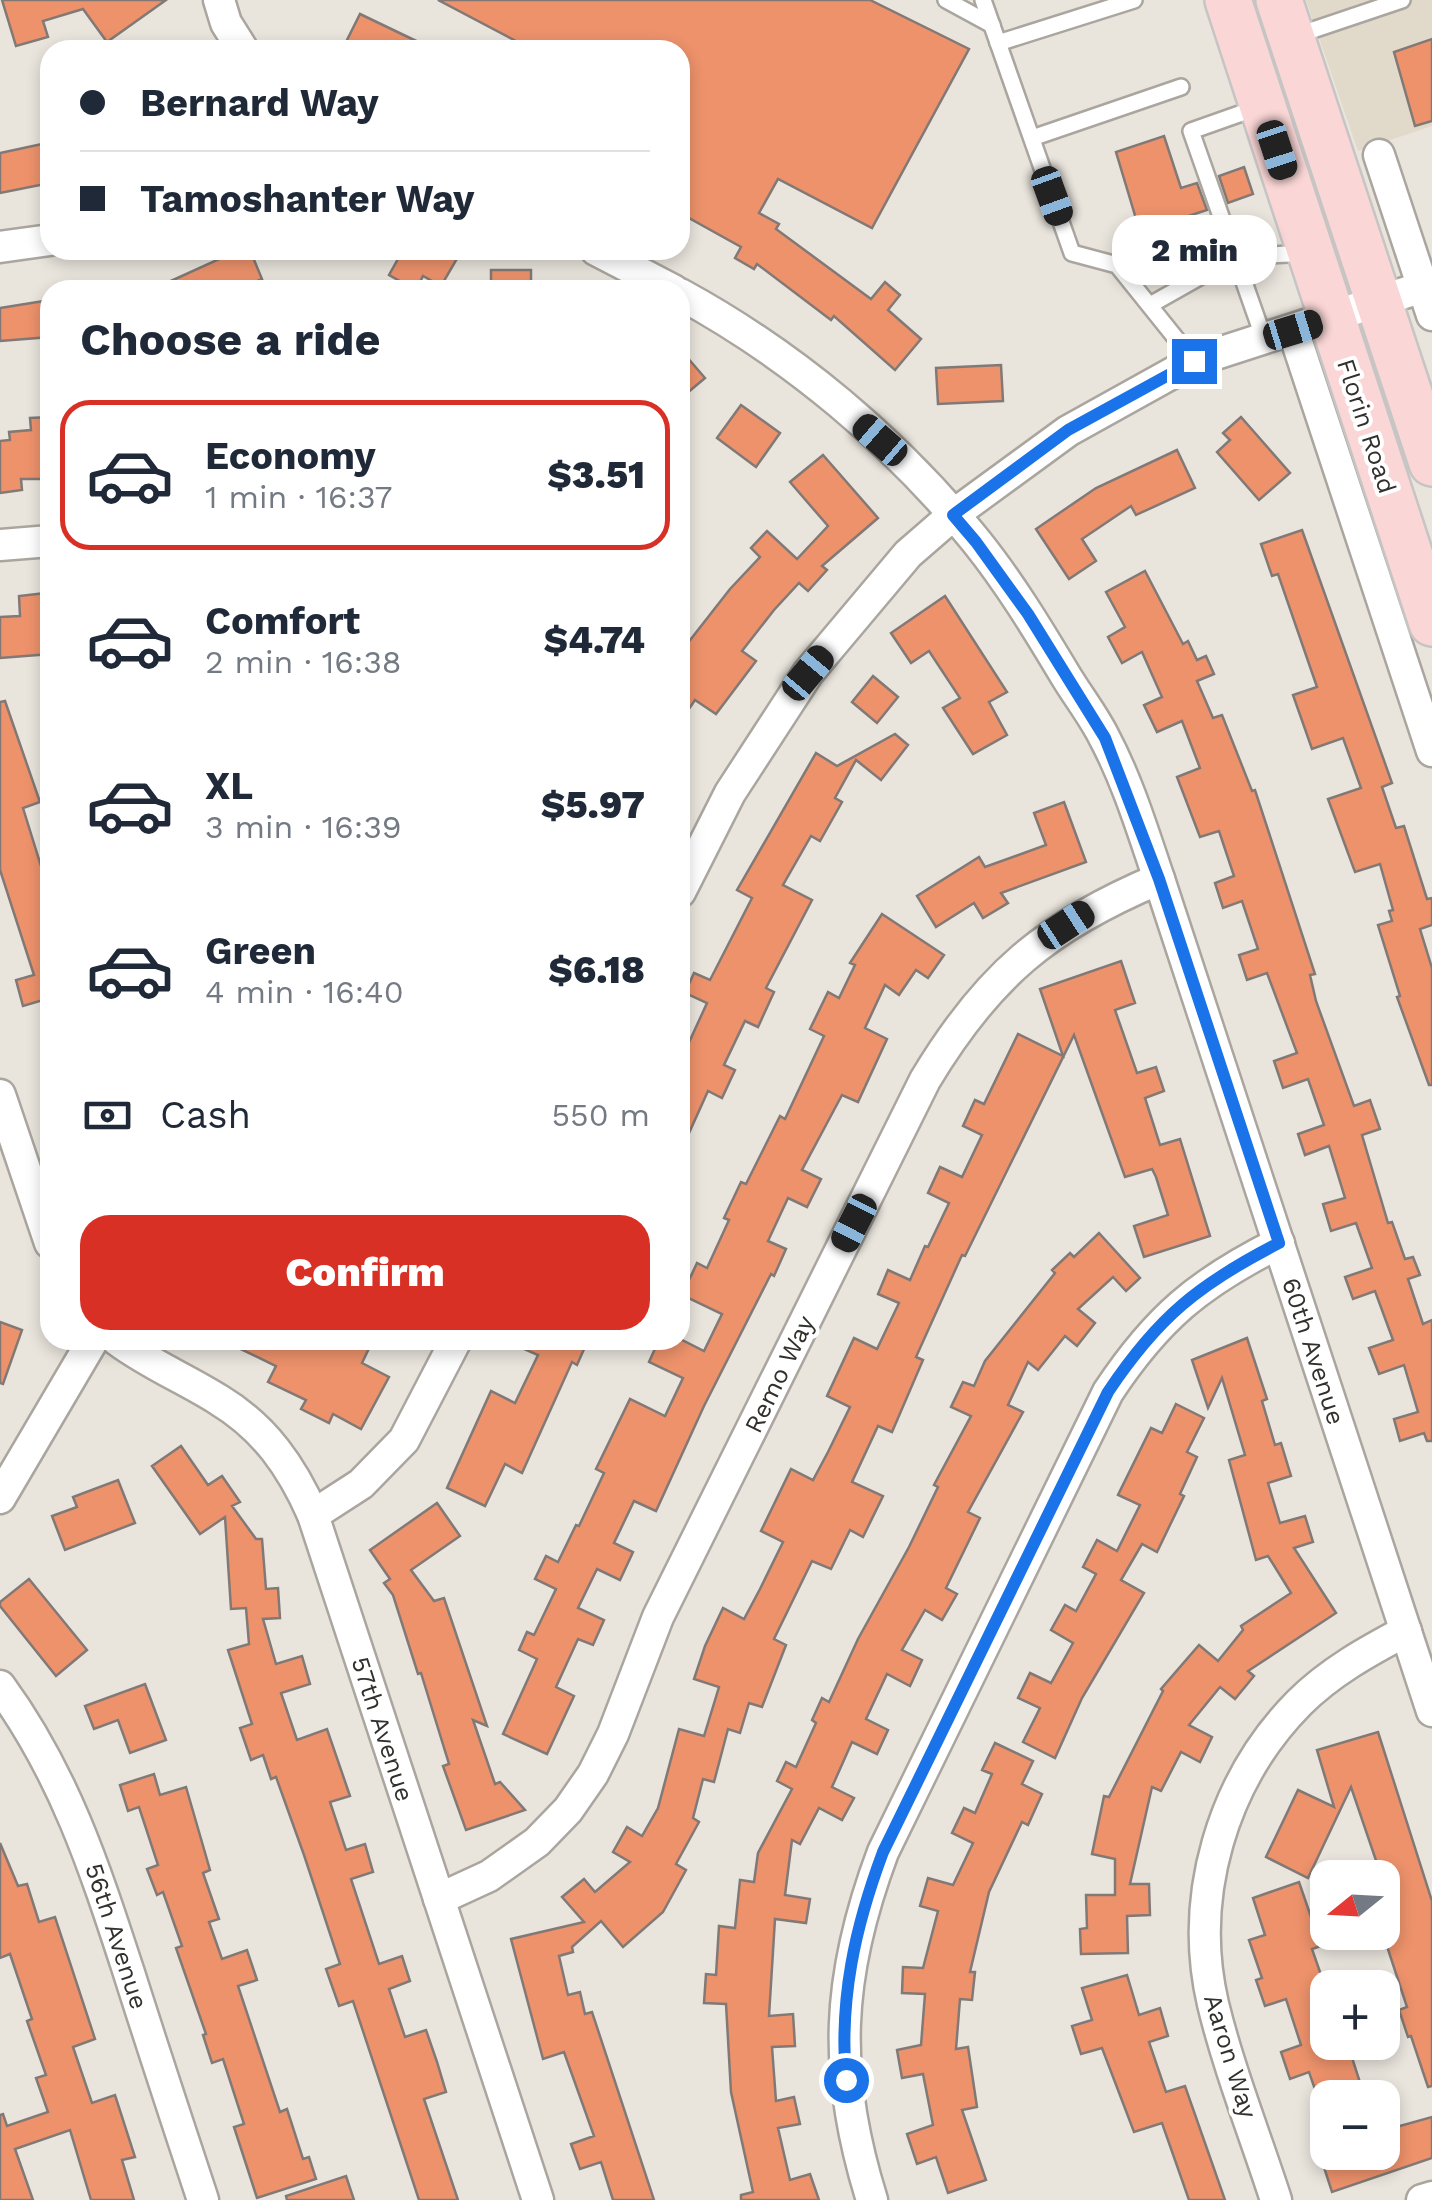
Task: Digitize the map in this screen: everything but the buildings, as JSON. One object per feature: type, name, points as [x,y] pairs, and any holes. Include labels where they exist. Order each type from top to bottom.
[{"type":"main road","name":"Florin Road","points":[[1228,0],[1310,252],[1296,329],[1432,623]]},
{"type":"main road","name":"Florin Road","points":[[1285,19],[1432,462]]},
{"type":"street","points":[[220,0],[226,23],[237,40]]},
{"type":"street","points":[[690,872],[730,793],[808,673],[908,554],[953,515],[1068,430],[1194,361],[1379,303],[1429,296],[1379,155]]},
{"type":"street","points":[[0,247],[40,241]]},
{"type":"street","name":"60th Avenue","points":[[690,300],[770,348],[826,392],[880,440],[953,515],[1028,614],[1105,738],[1159,879],[1432,1711]]},
{"type":"street","name":"Florin Road","points":[[1296,329],[1432,751]]},
{"type":"street","points":[[0,546],[40,542]]},
{"type":"street","name":"Remo Way","points":[[439,1900],[489,1876],[537,1842],[568,1810],[593,1774],[613,1734],[658,1617],[924,1080],[954,1031],[990,988],[1048,936],[1084,914],[1159,879]]},
{"type":"street","points":[[0,1095],[40,1213]]},
{"type":"street","points":[[872,2200],[848,2104],[844,2007],[850,1959],[883,1852],[1108,1392],[1134,1354],[1183,1302],[1234,1266],[1279,1243]]},
{"type":"street","points":[[0,1498],[87,1350]]},
{"type":"street","name":"57th Avenue","points":[[133,1350],[250,1422],[298,1480],[313,1514],[538,2200]]},
{"type":"street","points":[[313,1514],[361,1484],[404,1440],[451,1350]]},
{"type":"street","name":"Aaron Way","points":[[1276,2200],[1213,2005],[1204,1922],[1210,1872],[1240,1782],[1267,1740],[1300,1702],[1338,1669],[1406,1631]]},
{"type":"street","name":"56th Avenue","points":[[0,1686],[58,1779],[88,1846],[202,2200]]},
{"type":"street","points":[[1422,2200],[1432,2196]]},
{"type":"lane","points":[[946,0],[992,25]]},
{"type":"lane","points":[[983,0],[1072,253],[1118,266],[1194,361]]},
{"type":"lane","points":[[998,43],[1134,0]]},
{"type":"lane","points":[[1285,19],[1402,0]]},
{"type":"lane","points":[[1032,138],[1182,88]]},
{"type":"lane","points":[[1262,105],[1191,131],[1235,257],[1296,329]]},
{"type":"lane","points":[[1150,306],[1235,257],[1310,252]]},
{"type":"shaded area","points":[[1306,0],[1432,0],[1432,126],[1358,151]]},
{"type":"route","points":[[846,2080],[844,2007],[850,1959],[883,1852],[1108,1392],[1160,1322],[1234,1266],[1279,1243],[1159,879],[1105,738],[1028,614],[953,515],[1068,430],[1194,361]]}]
